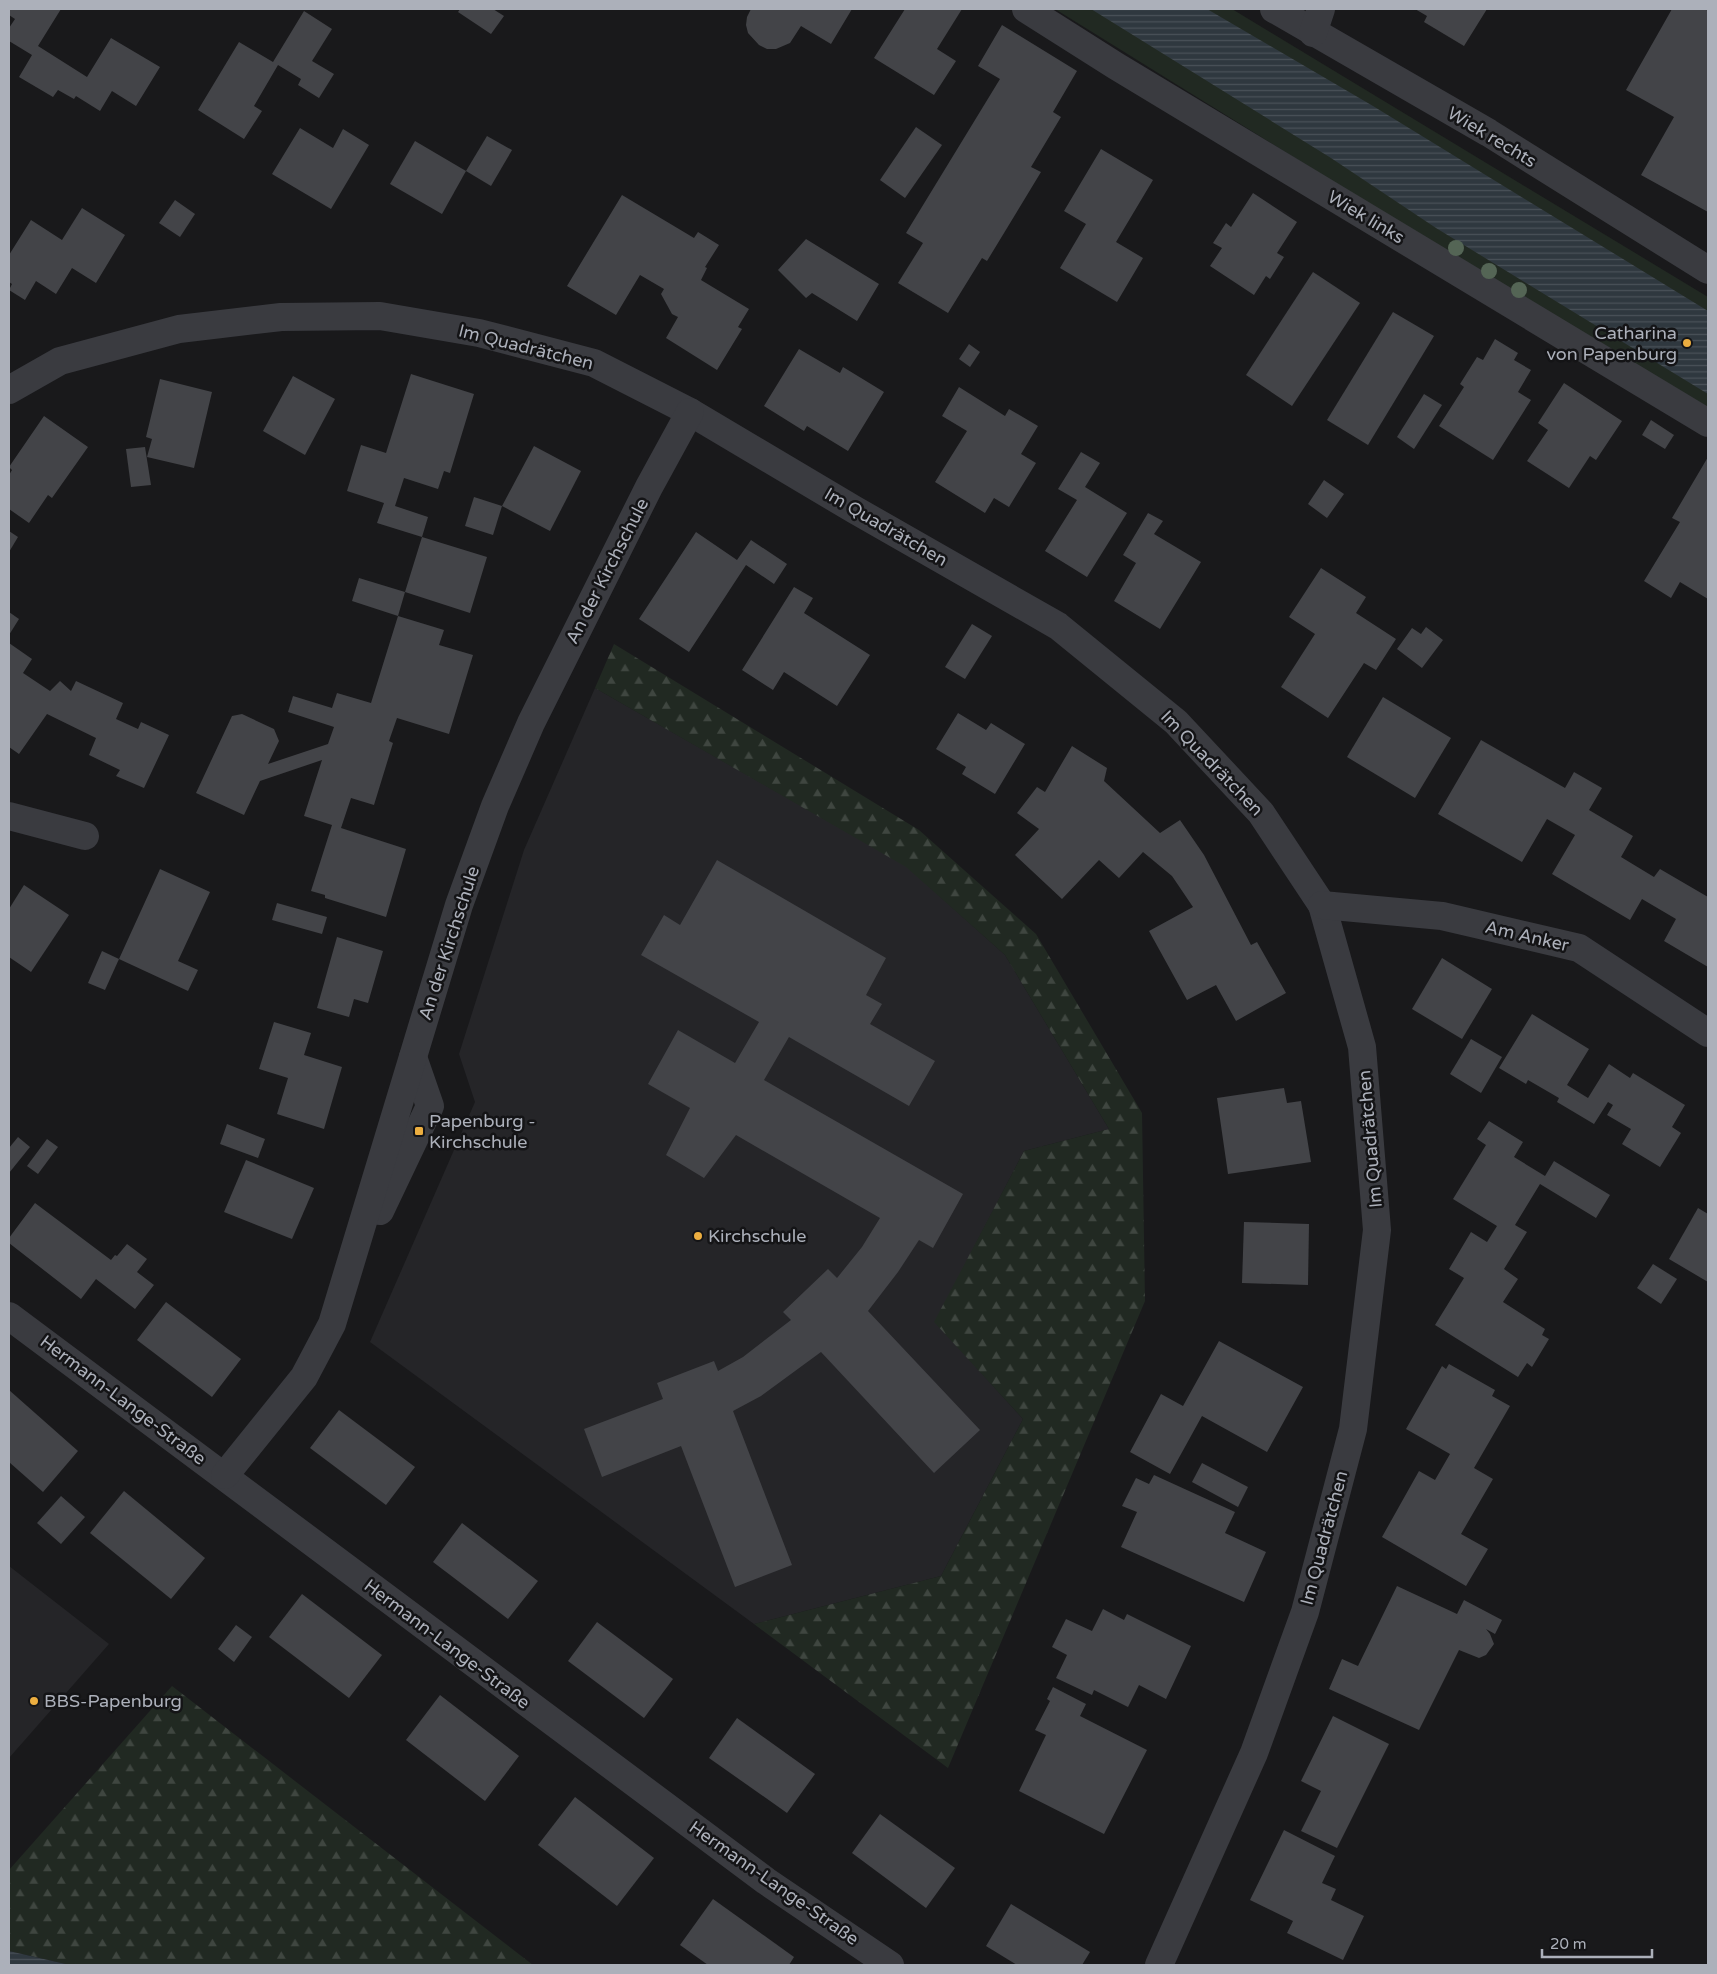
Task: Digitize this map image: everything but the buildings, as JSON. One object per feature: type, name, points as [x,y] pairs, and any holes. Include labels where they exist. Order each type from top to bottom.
[{"type":"street","name":"Wiek links","points":[[1026,9],[1116,66],[1708,424]]},
{"type":"street","name":"Wiek rechts","points":[[1274,9],[1317,21],[1489,133],[1708,270]]},
{"type":"street","name":"Im Quadrätchen","points":[[9,390],[60,360],[179,329],[281,316],[380,316],[479,332],[594,363],[690,412],[855,510],[1058,626],[1176,722],[1261,813],[1322,905],[1362,1047],[1377,1230],[1353,1428],[1305,1612],[1254,1753],[1159,1965]]},
{"type":"street","name":"An der Kirchschule","points":[[225,1475],[304,1377],[332,1324],[342,1291],[430,1106],[413,1057],[459,904],[495,806],[531,723],[649,487],[690,412]]},
{"type":"street","points":[[9,816],[85,836]]},
{"type":"street","name":"Am Anker","points":[[1322,905],[1442,916],[1579,948],[1708,1033]]},
{"type":"street","name":"Hermann-Lange-Straße","points":[[9,1316],[225,1475],[301,1535],[766,1881],[890,1965]]},
{"type":"shaded area","points":[[1091,9],[1207,9],[1373,106],[1708,311],[1708,394],[1436,228],[1331,158]]},
{"type":"shaded area","name":"Kirchschule","points":[[595,688],[906,866],[1005,955],[1109,1129],[1024,1151],[935,1322],[1023,1419],[941,1576],[754,1624],[370,1342],[475,1102],[459,1054],[524,850]]},
{"type":"shaded area","name":"BBS-Papenburg","points":[[9,1566],[109,1644],[9,1758]]},
{"type":"shaded area","points":[[9,1951],[70,1965],[9,1965]]},
{"type":"green space","points":[[1055,9],[1232,9],[1708,297],[1708,412],[1546,314]]},
{"type":"green space","points":[[614,644],[919,830],[1036,934],[1142,1113],[1145,1301],[948,1768],[754,1624],[941,1576],[1023,1419],[934,1322],[1024,1151],[1109,1129],[1005,955],[906,867],[595,688]]},
{"type":"green space","points":[[172,1686],[533,1965],[70,1965],[9,1951],[9,1870]]},
{"type":"place","name":"Catharina von Papenburg","points":[[1687,343]]},
{"type":"place","name":"Papenburg - Kirchschule","points":[[419,1131]]},
{"type":"place","name":"Kirchschule","points":[[698,1236]]},
{"type":"place","name":"BBS-Papenburg","points":[[34,1701]]}]
